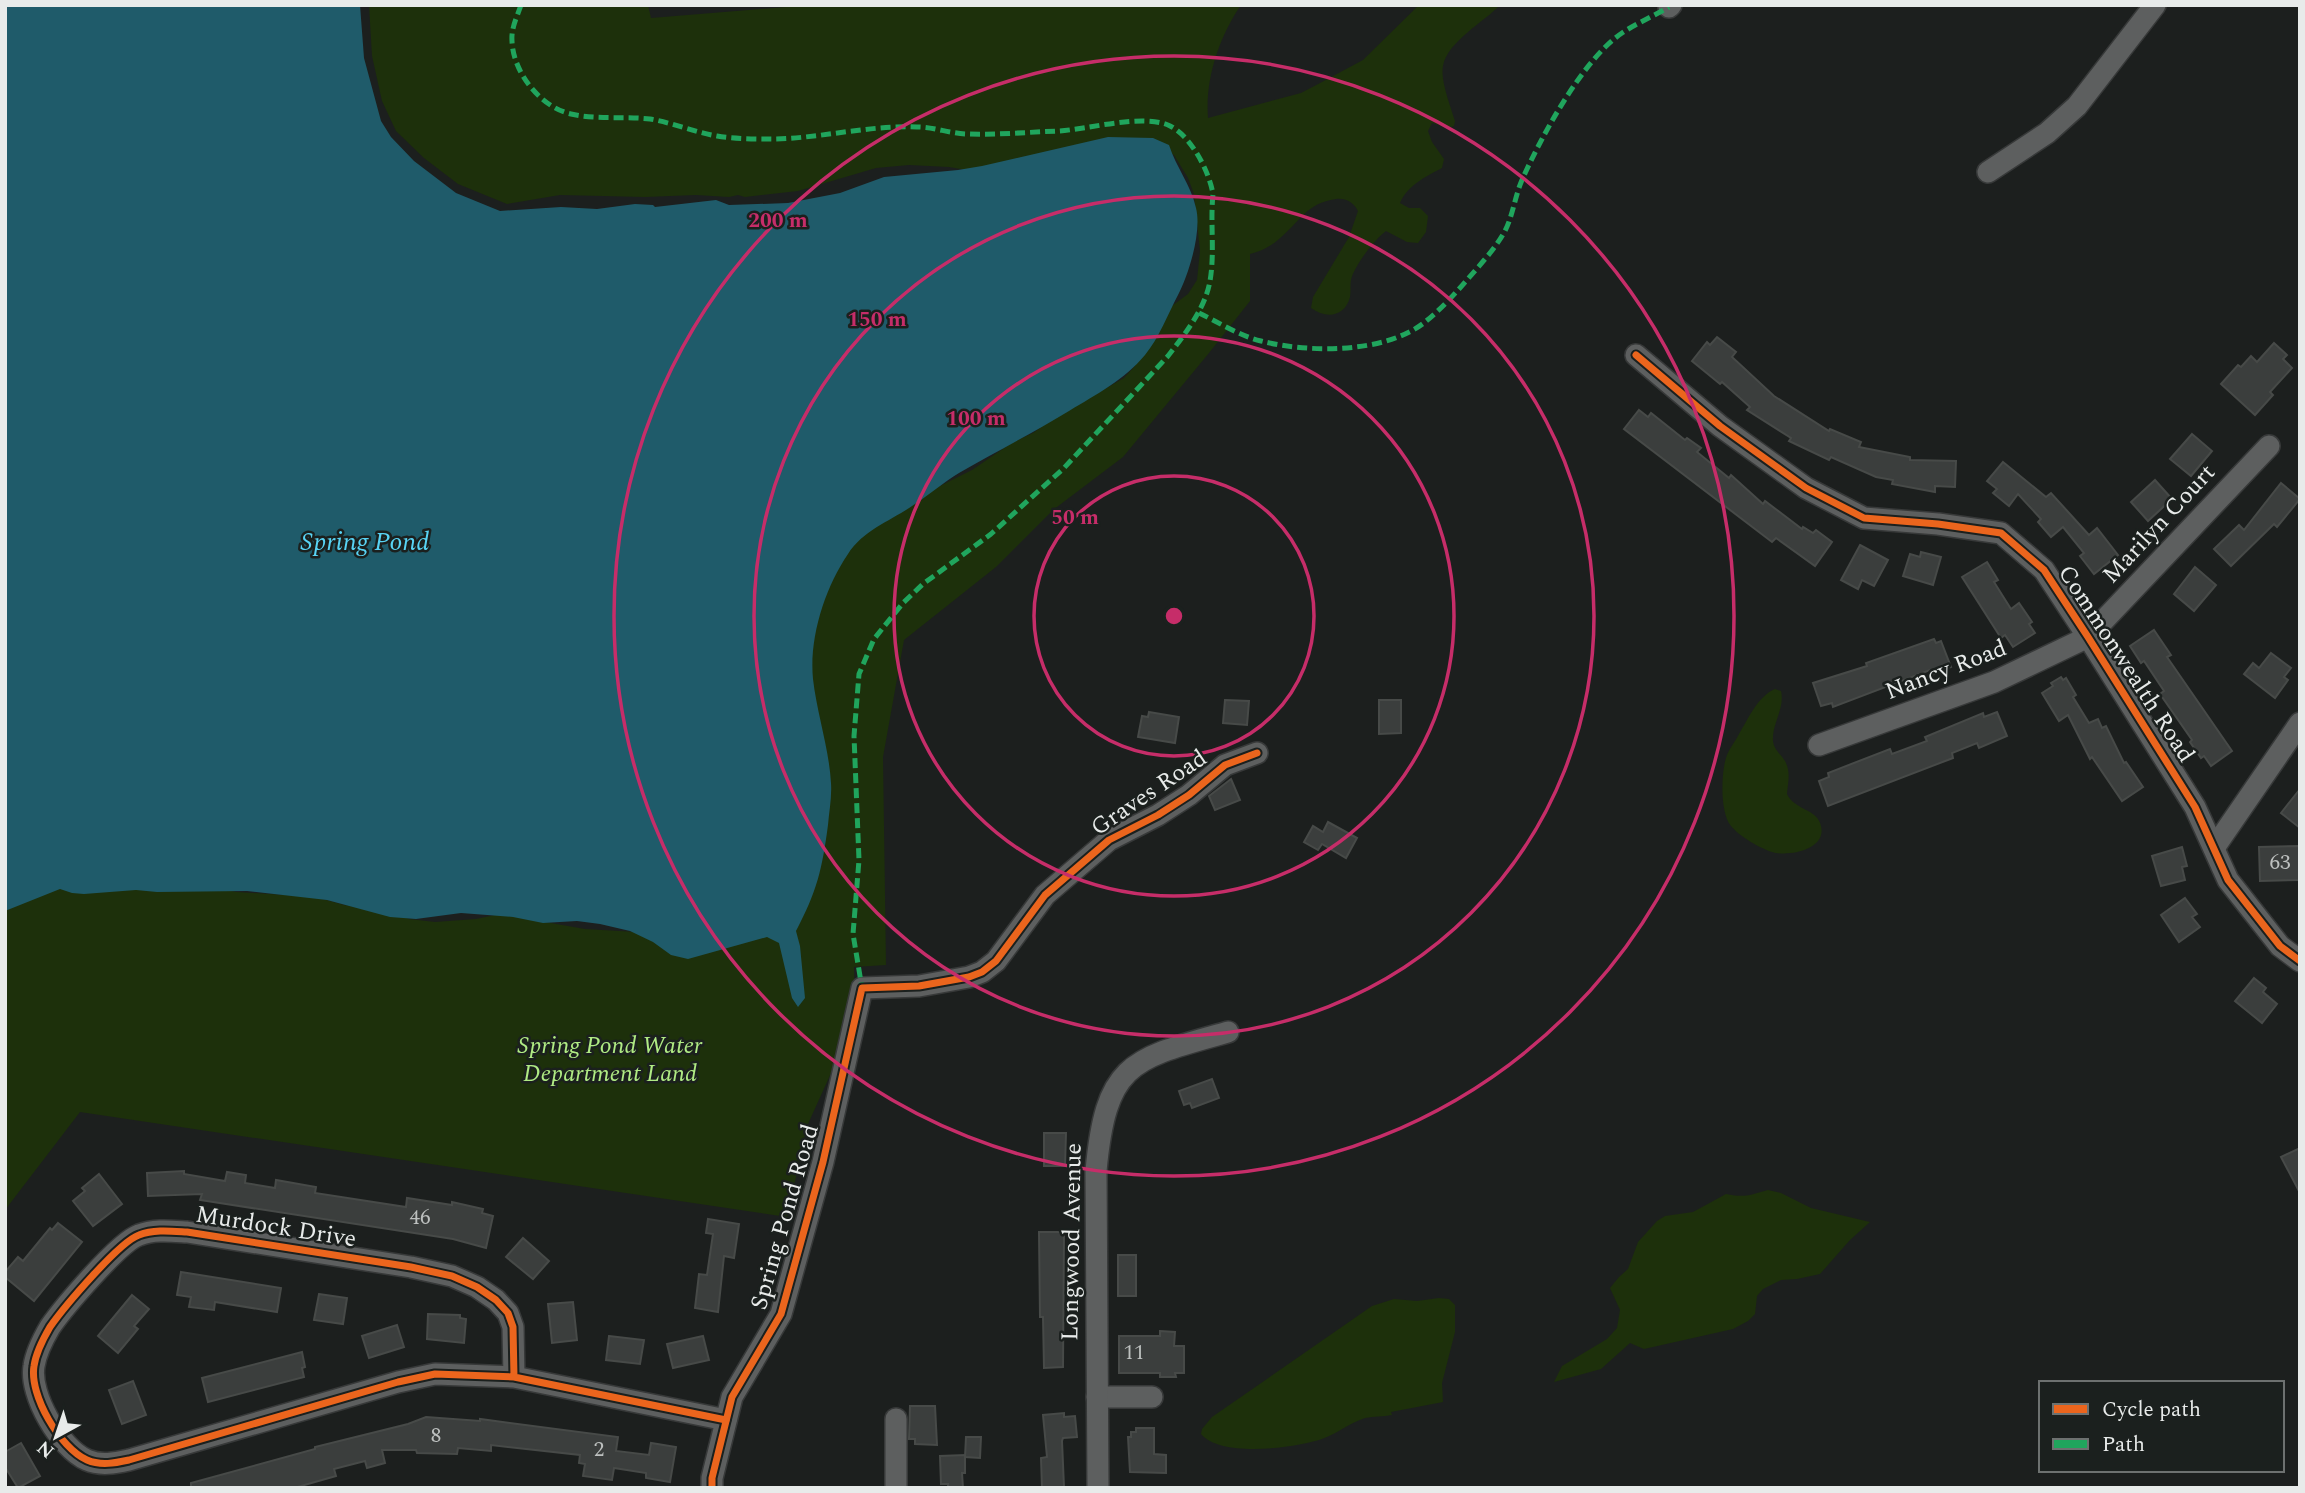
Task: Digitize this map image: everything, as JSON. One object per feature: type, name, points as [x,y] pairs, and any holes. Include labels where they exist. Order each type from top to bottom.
[{"type":"street","points":[[1987,172],[2048,133],[2077,106],[2155,5]]},
{"type":"street","name":"Commonwealth Road","points":[[1636,355],[1720,426],[1806,488],[1864,518],[2001,533],[2043,570],[2194,807],[2228,880],[2280,946],[2300,961]]},
{"type":"street","name":"Marilyn Court","points":[[2088,637],[2269,446]]},
{"type":"street","name":"Nancy Road","points":[[1819,745],[1994,682],[2088,637]]},
{"type":"street","points":[[2214,848],[2300,723]]},
{"type":"street","name":"Graves Road","points":[[862,988],[919,986],[982,972],[996,961],[1045,895],[1109,840],[1189,795],[1225,765],[1257,752]]},
{"type":"street","name":"Spring Pond Road","points":[[712,1488],[712,1478],[732,1397],[781,1314],[823,1162],[862,988]]},
{"type":"street","name":"Longwood Avenue","points":[[1098,1488],[1096,1171],[1100,1133],[1107,1108],[1114,1089],[1125,1073],[1138,1062],[1228,1032]]},
{"type":"street","name":"Murdock Drive","points":[[514,1377],[513,1327],[508,1313],[496,1300],[477,1287],[452,1276],[411,1267],[187,1232],[163,1231],[138,1235],[125,1242],[112,1255],[51,1326],[33,1367],[34,1382],[41,1403],[62,1441],[88,1461],[107,1464],[435,1374],[514,1377],[726,1420]]},
{"type":"street","points":[[1097,1397],[1152,1397]]},
{"type":"street","points":[[896,1419],[896,1488]]},
{"type":"green space","name":"Spring Pond Water Department Land","points":[[369,5],[648,5],[651,18],[811,5],[1241,5],[1226,31],[1215,59],[1209,88],[1208,118],[1301,93],[1322,82],[1363,60],[1419,5],[1500,5],[1459,41],[1446,57],[1442,72],[1454,126],[1448,128],[1432,123],[1428,131],[1444,159],[1442,168],[1412,186],[1400,203],[1409,208],[1420,208],[1428,216],[1426,232],[1418,243],[1407,242],[1386,231],[1381,235],[1356,268],[1351,280],[1348,304],[1339,312],[1329,315],[1311,308],[1313,297],[1349,237],[1358,211],[1351,203],[1336,199],[1317,205],[1276,242],[1250,254],[1250,301],[1123,457],[1053,510],[996,567],[904,640],[883,757],[886,965],[854,967],[855,1020],[808,1124],[787,1217],[80,1112],[5,1210],[5,902],[75,882],[316,897],[344,905],[394,912],[409,919],[435,922],[500,914],[585,929],[636,932],[793,639],[857,538],[908,502],[972,470],[1013,442],[1033,433],[1124,378],[1134,367],[1165,311],[1188,294],[1197,280],[1200,251],[1194,194],[1174,155],[1155,144],[1036,158],[967,170],[909,165],[876,168],[798,191],[745,197],[560,195],[507,204],[458,184],[424,158],[396,131],[382,101],[372,56]]},
{"type":"green space","points":[[1775,689],[1781,691],[1782,698],[1773,741],[1788,769],[1787,794],[1795,803],[1815,816],[1821,826],[1818,841],[1812,846],[1787,853],[1767,850],[1750,842],[1735,830],[1727,820],[1722,793],[1728,752],[1759,702]]},
{"type":"green space","points":[[1768,1190],[1781,1193],[1811,1208],[1870,1222],[1820,1274],[1781,1280],[1763,1289],[1757,1296],[1755,1314],[1733,1329],[1644,1349],[1630,1343],[1601,1369],[1554,1382],[1562,1366],[1607,1339],[1617,1328],[1620,1310],[1610,1288],[1628,1269],[1638,1242],[1657,1221],[1665,1216],[1693,1212],[1726,1194],[1743,1196]]},
{"type":"green space","points":[[1394,1299],[1417,1301],[1449,1299],[1455,1305],[1455,1332],[1442,1383],[1443,1402],[1391,1412],[1392,1415],[1365,1418],[1322,1439],[1277,1448],[1241,1449],[1211,1441],[1201,1434],[1212,1417],[1372,1306]]},
{"type":"water","name":"Spring Pond","points":[[5,5],[360,5],[364,58],[381,121],[391,137],[414,161],[456,193],[500,211],[561,207],[597,209],[635,204],[655,207],[716,200],[729,205],[788,203],[840,193],[884,177],[982,166],[1108,137],[1153,138],[1169,145],[1194,200],[1197,228],[1190,264],[1182,286],[1159,334],[1145,355],[1128,372],[1100,392],[959,473],[870,531],[848,554],[832,582],[816,630],[812,663],[830,770],[831,799],[818,880],[796,931],[805,998],[798,1007],[792,998],[779,943],[767,937],[688,959],[671,955],[653,942],[630,931],[600,924],[577,921],[543,923],[513,917],[461,913],[416,919],[390,917],[327,900],[247,891],[136,890],[84,894],[60,889],[5,911]]},
{"type":"building","points":[[1717,337],[1736,352],[1732,357],[1774,396],[1829,431],[1830,429],[1861,442],[1859,447],[1910,457],[1910,460],[1956,461],[1955,487],[1935,486],[1935,492],[1892,484],[1893,480],[1876,477],[1831,457],[1829,460],[1789,441],[1791,438],[1747,410],[1750,407],[1722,382],[1720,384],[1692,361],[1707,342],[1710,345]]},
{"type":"building","points":[[2274,343],[2287,355],[2283,359],[2292,368],[2270,392],[2273,395],[2255,415],[2221,384],[2238,365],[2241,367],[2251,356],[2257,362]]},
{"type":"building","points":[[1639,410],[1648,417],[1651,413],[1685,440],[1687,438],[1701,448],[1697,452],[1729,478],[1731,475],[1763,504],[1765,501],[1802,529],[1803,527],[1813,533],[1816,530],[1832,542],[1815,566],[1776,538],[1772,542],[1624,429]]},
{"type":"building","points":[[2192,434],[2212,451],[2191,476],[2170,459]]},
{"type":"building","points":[[2003,462],[2046,497],[2051,493],[2089,535],[2097,528],[2118,555],[2094,574],[2080,556],[2084,553],[2063,527],[2051,537],[2038,522],[2041,519],[2018,494],[2009,506],[1993,493],[1997,489],[1987,481]]},
{"type":"building","points":[[2155,480],[2172,499],[2148,521],[2131,502]]},
{"type":"building","points":[[2281,483],[2300,499],[2277,527],[2274,524],[2231,566],[2214,549],[2239,525],[2244,530]]},
{"type":"building","points":[[1860,545],[1888,560],[1874,586],[1862,580],[1858,589],[1841,580]]},
{"type":"building","points":[[1921,552],[1941,557],[1933,585],[1903,576],[1910,554],[1920,557]]},
{"type":"building","points":[[1987,562],[1998,580],[1994,582],[2011,609],[2019,603],[2032,622],[2029,624],[2035,633],[2013,647],[2005,635],[2001,638],[1962,577]]},
{"type":"building","points":[[2195,567],[2216,585],[2194,611],[2174,594]]},
{"type":"building","points":[[2154,630],[2171,655],[2167,657],[2232,751],[2211,766],[2204,756],[2201,758],[2190,742],[2192,740],[2160,694],[2164,691],[2144,661],[2141,663],[2130,646]]},
{"type":"building","points":[[1934,639],[1936,643],[1941,641],[1951,667],[1932,675],[1930,670],[1833,707],[1832,703],[1821,706],[1813,683],[1867,666],[1866,663]]},
{"type":"building","points":[[2271,653],[2291,668],[2284,677],[2288,680],[2275,698],[2244,674],[2253,663],[2259,668]]},
{"type":"building","points":[[2061,677],[2063,680],[2066,678],[2076,695],[2073,697],[2089,723],[2098,719],[2102,728],[2106,726],[2124,763],[2126,762],[2143,787],[2122,801],[2092,757],[2090,759],[2068,715],[2059,721],[2042,693]]},
{"type":"building","points":[[1225,700],[1249,701],[1247,725],[1223,723]]},
{"type":"building","points":[[1379,700],[1401,700],[1401,733],[1379,734]]},
{"type":"building","points":[[1149,712],[1179,717],[1175,743],[1138,737],[1142,716],[1148,717]]},
{"type":"building","points":[[1997,712],[2007,736],[1979,748],[1977,743],[1952,753],[1953,758],[1828,806],[1819,781],[1829,777],[1828,773],[1890,749],[1892,754],[1927,741],[1925,737],[1983,713],[1984,717]]},
{"type":"building","points":[[1231,779],[1240,800],[1215,810],[1209,796]]},
{"type":"building","points":[[2300,789],[2300,828],[2281,813]]},
{"type":"building","points":[[1328,822],[1357,838],[1346,858],[1322,844],[1318,850],[1304,842],[1313,826],[1323,832]]},
{"type":"building","points":[[2299,846],[2300,880],[2260,881],[2259,847]]},
{"type":"building","points":[[2182,847],[2187,866],[2182,867],[2185,880],[2161,886],[2152,856]]},
{"type":"building","points":[[2185,898],[2197,914],[2192,917],[2200,927],[2179,942],[2161,915]]},
{"type":"building","points":[[2254,978],[2266,988],[2263,992],[2277,1004],[2262,1023],[2235,1001]]},
{"type":"building","points":[[1212,1079],[1219,1098],[1192,1108],[1190,1103],[1184,1105],[1179,1091]]},
{"type":"building","points":[[1044,1133],[1066,1133],[1065,1166],[1044,1166]]},
{"type":"building","points":[[2300,1148],[2300,1193],[2281,1157]]},
{"type":"building","points":[[184,1171],[184,1174],[225,1181],[227,1172],[246,1175],[245,1183],[275,1188],[276,1180],[316,1187],[315,1193],[406,1207],[407,1198],[452,1205],[452,1202],[483,1209],[482,1213],[493,1216],[486,1248],[453,1239],[200,1200],[202,1194],[148,1196],[147,1173]]},
{"type":"building","points":[[99,1174],[122,1204],[93,1226],[73,1201],[85,1191],[82,1188]]},
{"type":"building","points":[[708,1219],[739,1224],[734,1258],[724,1256],[718,1312],[695,1308],[699,1274],[707,1275],[713,1234],[706,1233]]},
{"type":"building","points":[[58,1223],[82,1242],[34,1301],[5,1277],[5,1272],[18,1257],[23,1261],[50,1228],[52,1230]]},
{"type":"building","points":[[1039,1232],[1064,1232],[1063,1367],[1044,1368],[1043,1317],[1040,1317]]},
{"type":"building","points":[[523,1238],[549,1261],[533,1279],[506,1257]]},
{"type":"building","points":[[1118,1255],[1136,1255],[1136,1296],[1118,1296]]},
{"type":"building","points":[[181,1272],[281,1288],[277,1312],[215,1302],[214,1310],[189,1307],[191,1297],[177,1295]]},
{"type":"building","points":[[319,1294],[347,1298],[343,1324],[314,1320]]},
{"type":"building","points":[[132,1295],[149,1309],[134,1326],[138,1329],[118,1353],[98,1336]]},
{"type":"building","points":[[573,1302],[577,1340],[552,1343],[548,1304]]},
{"type":"building","points":[[428,1314],[460,1315],[460,1318],[466,1319],[464,1343],[427,1339]]},
{"type":"building","points":[[397,1325],[404,1347],[369,1358],[362,1336]]},
{"type":"building","points":[[1160,1331],[1175,1332],[1174,1346],[1184,1346],[1184,1373],[1175,1373],[1176,1377],[1160,1377],[1160,1373],[1119,1373],[1119,1336],[1160,1336]]},
{"type":"building","points":[[609,1336],[644,1340],[640,1364],[606,1360]]},
{"type":"building","points":[[703,1336],[709,1360],[673,1368],[667,1344]]},
{"type":"building","points":[[302,1352],[304,1377],[208,1402],[202,1378]]},
{"type":"building","points":[[133,1381],[146,1415],[122,1424],[109,1390]]},
{"type":"building","points":[[910,1406],[935,1406],[937,1445],[915,1444],[915,1439],[909,1439]]},
{"type":"building","points":[[1064,1413],[1064,1417],[1075,1416],[1077,1437],[1063,1438],[1062,1441],[1064,1487],[1042,1488],[1041,1458],[1047,1457],[1043,1415]]},
{"type":"building","points":[[426,1417],[480,1419],[618,1437],[616,1451],[649,1455],[651,1443],[676,1447],[670,1482],[646,1478],[646,1473],[614,1468],[612,1480],[583,1476],[585,1464],[579,1463],[580,1455],[491,1445],[491,1451],[458,1448],[457,1454],[382,1450],[385,1463],[367,1468],[365,1461],[334,1469],[336,1476],[294,1488],[191,1488],[191,1483]]},
{"type":"building","points":[[1136,1428],[1154,1428],[1154,1454],[1166,1455],[1166,1473],[1130,1472],[1128,1437],[1131,1437],[1131,1432],[1136,1432]]},
{"type":"building","points":[[966,1437],[981,1437],[980,1458],[965,1457]]},
{"type":"building","points":[[21,1443],[40,1476],[18,1488],[5,1467],[5,1452]]},
{"type":"building","points":[[965,1455],[963,1488],[948,1488],[948,1484],[941,1484],[940,1456]]},
{"type":"marked path","points":[[521,5],[512,36],[517,64],[539,96],[571,114],[650,119],[717,136],[760,139],[899,127],[923,127],[962,134],[991,134],[1157,122],[1168,125],[1184,137],[1198,155],[1208,175],[1213,194],[1210,281],[1204,301],[1187,330],[1168,356],[1064,468],[991,534],[923,584],[903,603],[874,639],[859,674],[854,736],[859,860],[853,934],[862,988]]},
{"type":"marked path","points":[[1199,313],[1253,339],[1280,345],[1323,349],[1346,348],[1389,340],[1425,322],[1457,292],[1501,238],[1522,180],[1540,143],[1578,80],[1607,45],[1622,33],[1669,7]]},
{"type":"cycle path","points":[[1636,355],[1720,426],[1806,488],[1864,518],[2001,533],[2044,570],[2195,807],[2228,880],[2280,946],[2300,961]]},
{"type":"cycle path","points":[[712,1488],[712,1478],[732,1397],[781,1314],[823,1162],[862,988],[919,986],[982,972],[996,961],[1045,895],[1109,840],[1158,815],[1189,795],[1225,765],[1257,753]]},
{"type":"cycle path","points":[[514,1377],[513,1327],[508,1313],[496,1300],[477,1287],[452,1276],[411,1267],[187,1232],[163,1231],[139,1235],[106,1262],[50,1327],[34,1366],[36,1391],[57,1433],[77,1454],[92,1462],[103,1463],[129,1460],[398,1382],[435,1374],[514,1377],[726,1420]]}]
